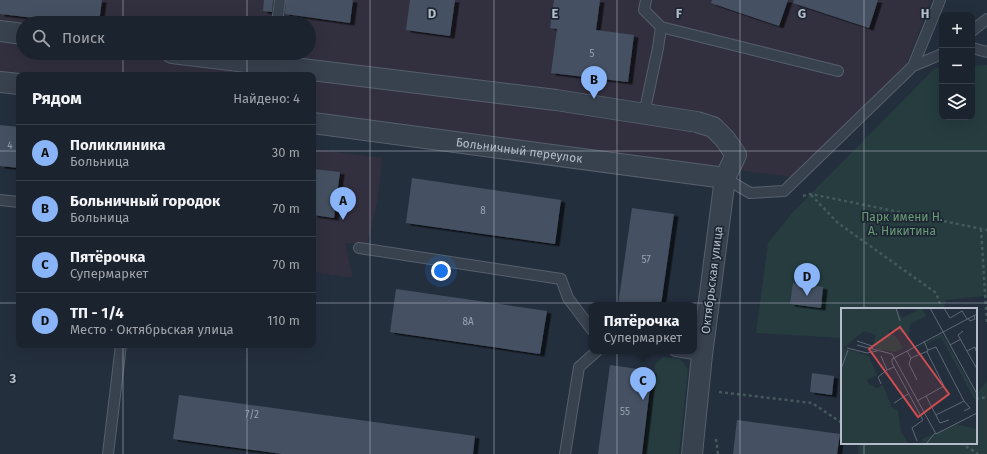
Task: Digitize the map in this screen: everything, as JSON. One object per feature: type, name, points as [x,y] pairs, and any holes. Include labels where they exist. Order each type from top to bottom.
[{"type":"street","points":[[0,32],[16,33]]},
{"type":"street","points":[[245,60],[287,64],[548,99],[644,114]]},
{"type":"street","points":[[0,82],[16,84]]},
{"type":"street","name":"Октябрьская улица","points":[[644,114],[697,122],[713,127],[725,139],[736,155],[725,178],[702,355],[692,454]]},
{"type":"street","name":"Больничный переулок","points":[[316,123],[725,178]]},
{"type":"lane","points":[[278,16],[280,0]]},
{"type":"lane","points":[[646,0],[644,10],[661,27],[838,71]]},
{"type":"lane","points":[[913,66],[940,0]]},
{"type":"lane","points":[[975,29],[987,19]]},
{"type":"lane","points":[[644,114],[661,27]]},
{"type":"lane","points":[[975,49],[987,52]]},
{"type":"lane","points":[[725,178],[750,193],[784,192],[913,66],[939,55]]},
{"type":"lane","points":[[0,200],[16,202]]},
{"type":"lane","points":[[359,248],[561,279],[568,298],[589,326]]},
{"type":"lane","points":[[108,454],[121,348]]},
{"type":"lane","points":[[565,454],[579,367],[594,354]]},
{"type":"lane","points":[[695,354],[702,355]]},
{"type":"path","points":[[811,194],[838,223],[936,292],[942,308]]},
{"type":"path","points":[[798,196],[811,194],[987,230]]},
{"type":"path","points":[[981,229],[987,324]]},
{"type":"path","points":[[719,392],[812,403],[841,422]]},
{"type":"path","points":[[977,399],[987,397]]},
{"type":"path","points":[[963,444],[978,454]]},
{"type":"shaded area","points":[[0,0],[931,0],[904,71],[792,177],[316,118],[316,72],[16,72],[16,76],[0,79]]},
{"type":"shaded area","points":[[316,149],[382,158],[378,198],[367,245],[345,243],[353,278],[316,272]]},
{"type":"green space","name":"Парк имени Н. А. Никитина","points":[[987,65],[987,298],[984,296],[946,300],[944,308],[841,308],[841,338],[756,333],[768,243],[793,212],[935,68],[939,68],[939,120],[975,120],[975,66]]},
{"type":"green space","points":[[662,357],[680,359],[688,369],[679,454],[644,454],[655,365]]},
{"type":"green space","points":[[987,381],[987,454],[858,454],[859,444],[977,444],[977,394]]},
{"type":"building","points":[[0,0],[102,0],[100,16],[17,16],[0,14]]},
{"type":"building","points":[[264,0],[273,0],[272,12],[263,11]]},
{"type":"building","points":[[286,0],[353,0],[350,23],[316,18],[316,16],[285,14]]},
{"type":"building","points":[[410,0],[455,0],[450,36],[406,30]]},
{"type":"building","points":[[554,0],[600,0],[596,30],[634,35],[628,82],[551,73],[557,29],[550,28]]},
{"type":"building","points":[[712,0],[788,0],[779,26],[711,3]]},
{"type":"building","points":[[794,0],[878,0],[869,28],[793,3]]},
{"type":"building","points":[[0,125],[16,127],[16,168],[0,166]]},
{"type":"building","points":[[316,169],[340,172],[334,218],[316,215]]},
{"type":"building","points":[[412,178],[561,200],[555,244],[406,223]]},
{"type":"building","points":[[632,208],[674,214],[661,302],[618,302]]},
{"type":"building","points":[[793,283],[823,287],[821,308],[790,304]]},
{"type":"building","points":[[396,289],[547,311],[540,354],[390,332]]},
{"type":"building","points":[[610,365],[652,371],[642,454],[598,454]]},
{"type":"building","points":[[812,373],[834,376],[832,395],[810,392]]},
{"type":"building","points":[[179,395],[475,436],[473,454],[282,454],[173,439]]},
{"type":"building","points":[[737,420],[840,434],[837,454],[733,454]]},
{"type":"place","name":"Больничный городок","points":[[594,99]]},
{"type":"place","name":"Поликлиника","points":[[343,220]]},
{"type":"place","name":"ТП - 1/4","points":[[807,296]]},
{"type":"place","name":"Пятёрочка","points":[[643,400]]}]
